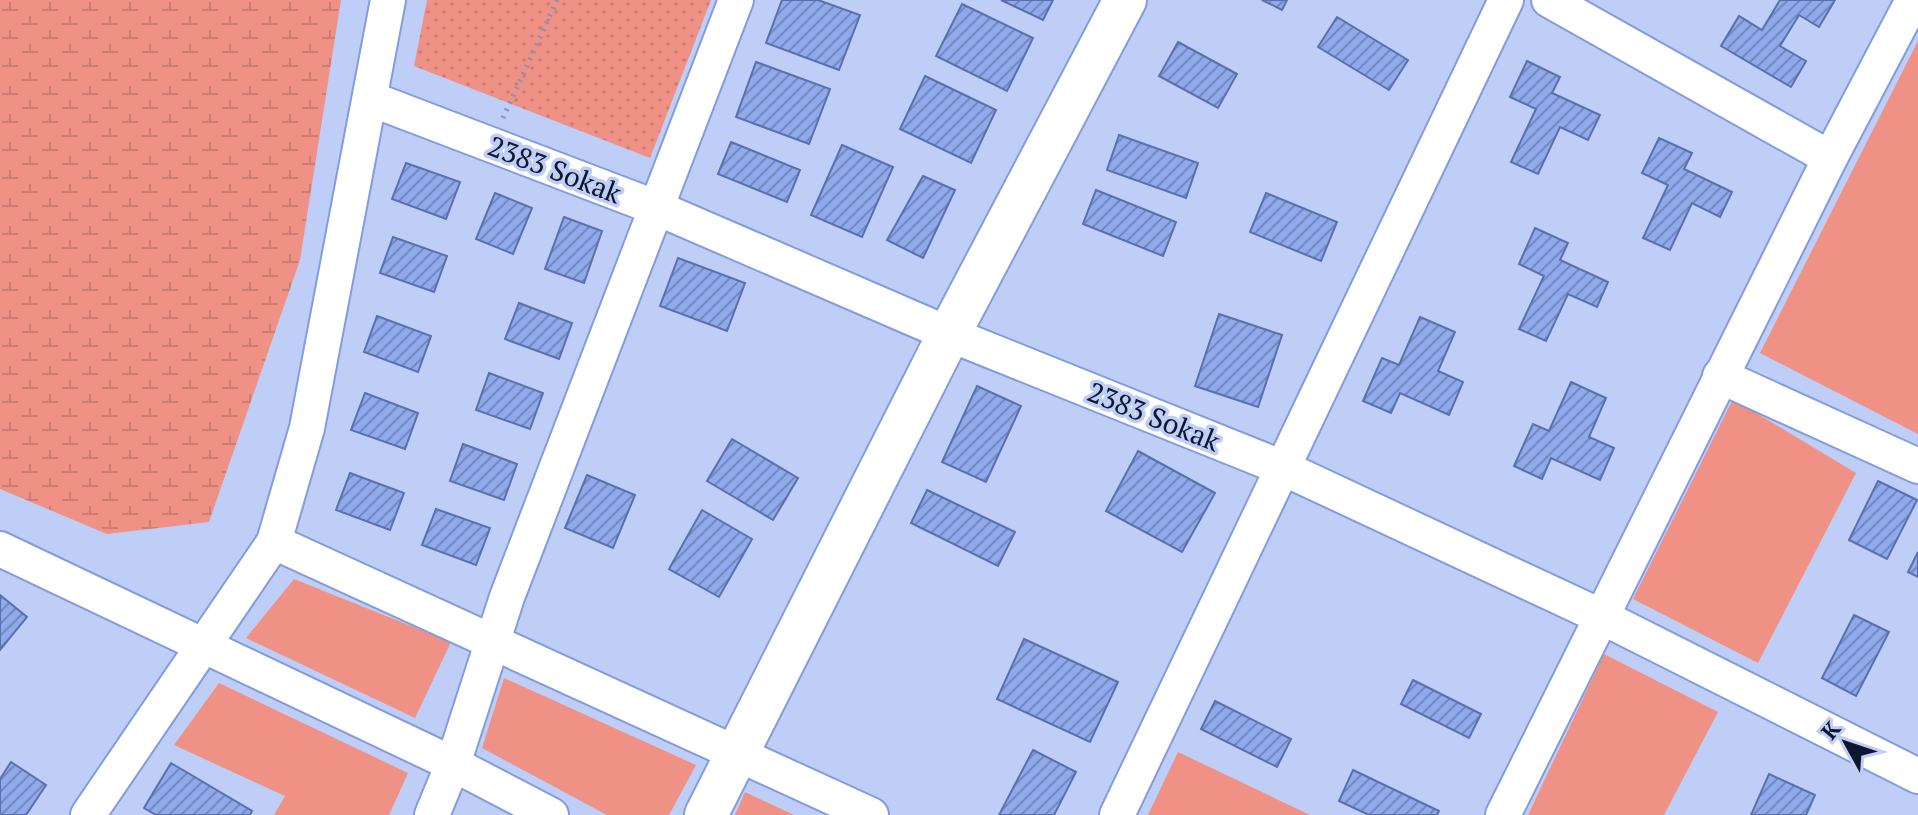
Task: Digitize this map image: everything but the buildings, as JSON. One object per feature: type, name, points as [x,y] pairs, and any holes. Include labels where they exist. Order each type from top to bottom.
[{"type":"street","points":[[88,815],[274,542],[307,428],[388,0]]},
{"type":"street","points":[[432,815],[453,764],[507,597],[736,0]]},
{"type":"street","points":[[706,815],[949,334],[1125,0]]},
{"type":"street","points":[[1117,815],[1506,0]]},
{"type":"street","points":[[1549,0],[1830,158]]},
{"type":"street","points":[[1503,815],[1720,376],[1913,0]]},
{"type":"street","name":"2383 Sokak","points":[[371,99],[657,208],[949,334],[1283,468],[1600,616],[1918,776]]},
{"type":"street","points":[[1720,376],[1918,466]]},
{"type":"street","points":[[274,542],[871,815]]},
{"type":"street","points":[[0,549],[453,764],[551,815]]},
{"type":"path","points":[[491,145],[557,0]]},
{"type":"green space","points":[[0,0],[341,0],[300,260],[209,522],[107,534],[0,489]]},
{"type":"green space","points":[[427,0],[711,0],[650,158],[414,66]]},
{"type":"green space","points":[[1918,41],[1918,434],[1760,353]]},
{"type":"green space","points":[[1733,399],[1856,473],[1758,663],[1633,599]]},
{"type":"green space","points":[[294,579],[451,642],[415,718],[246,638]]},
{"type":"green space","points":[[1604,654],[1718,712],[1664,815],[1528,815]]},
{"type":"green space","points":[[504,678],[696,765],[669,815],[607,815],[482,748]]},
{"type":"green space","points":[[219,683],[408,773],[389,815],[274,815],[285,796],[174,745]]},
{"type":"green space","points":[[1178,752],[1310,815],[1148,815]]},
{"type":"green space","points":[[745,792],[794,815],[735,815]]}]
